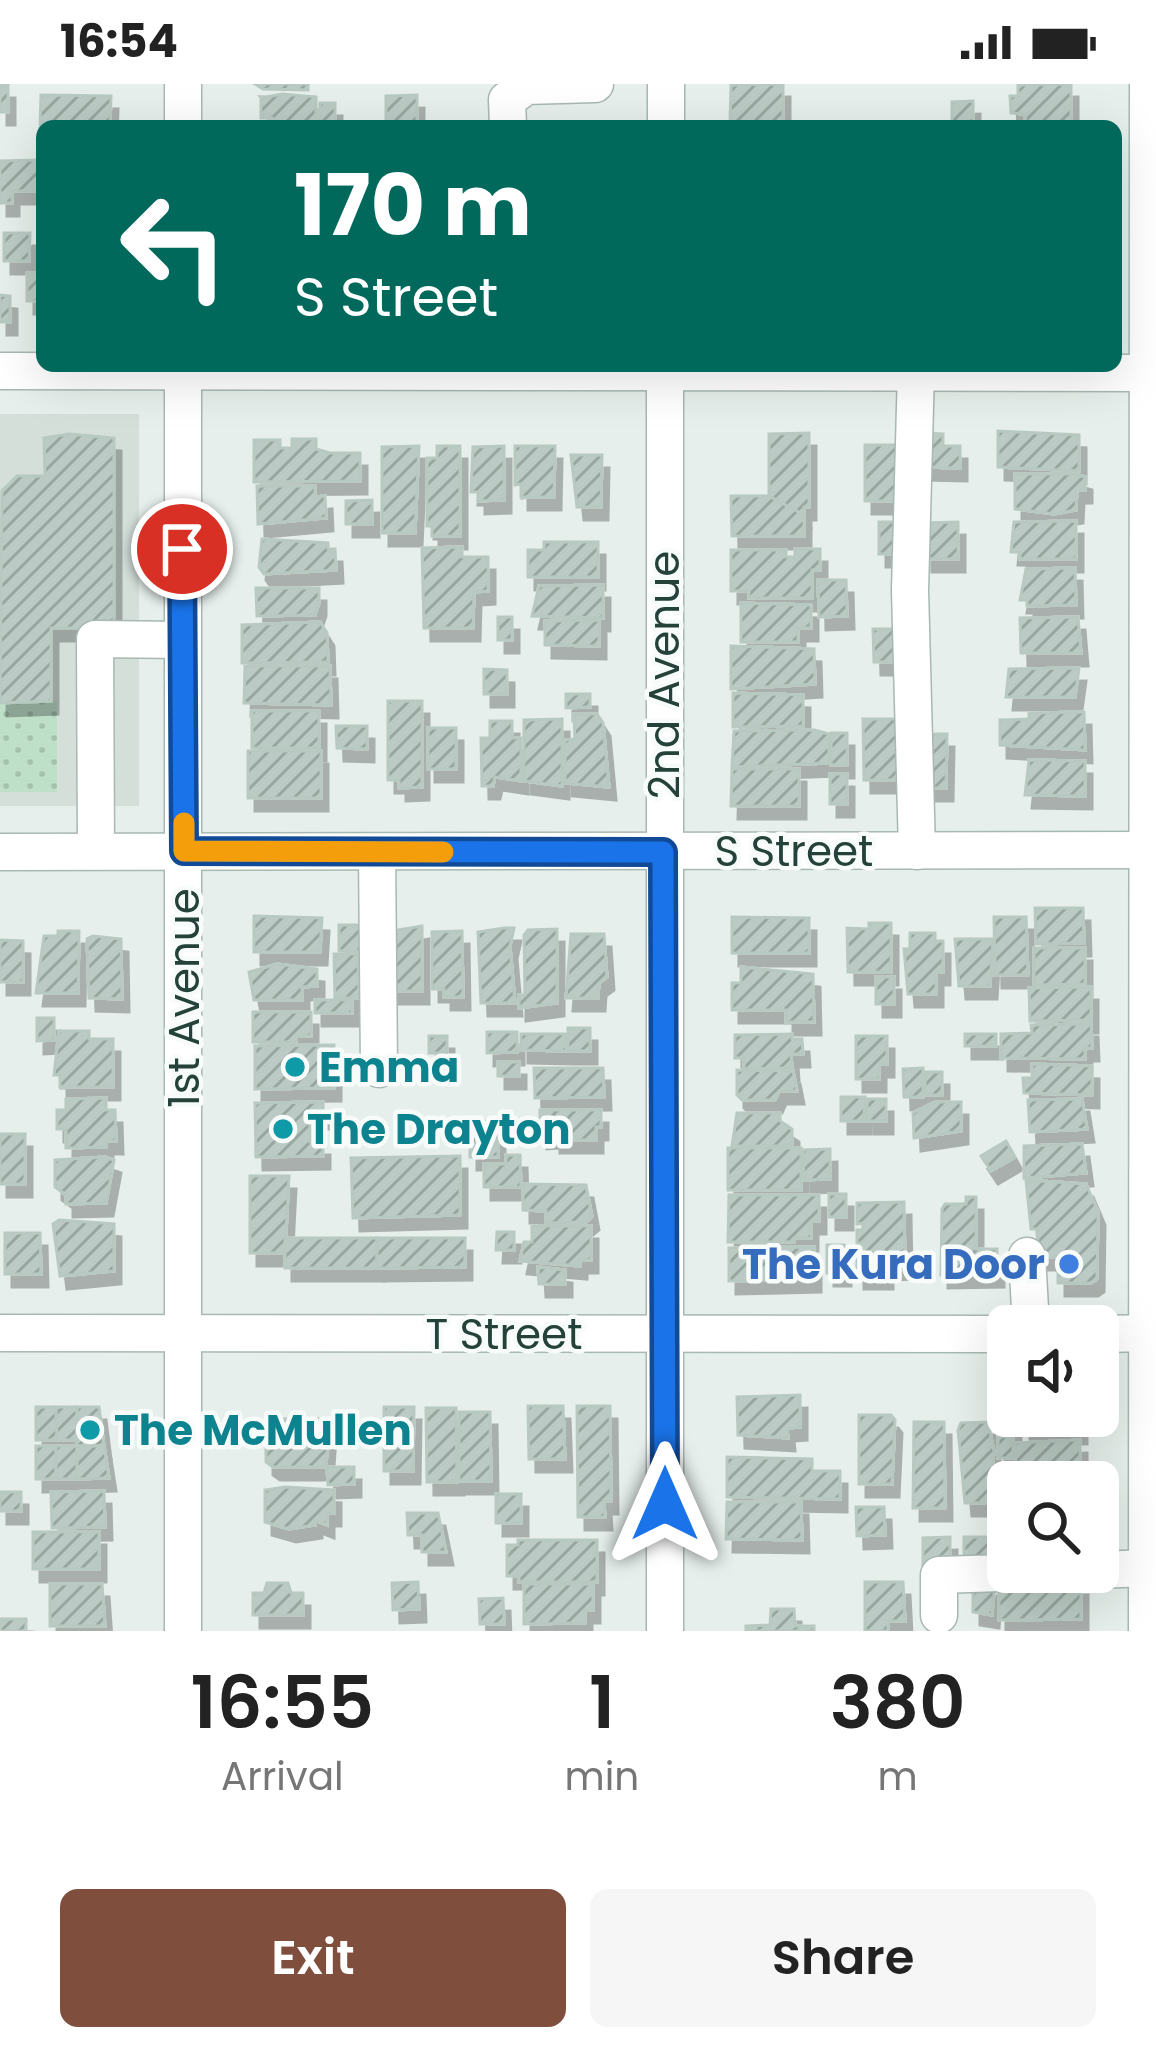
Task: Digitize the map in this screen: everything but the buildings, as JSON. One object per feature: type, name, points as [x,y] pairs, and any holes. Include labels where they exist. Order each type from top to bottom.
[{"type":"street","points":[[183,84],[183,120]]},
{"type":"street","points":[[508,120],[506,100],[526,86],[595,84]]},
{"type":"street","points":[[666,84],[666,120]]},
{"type":"street","points":[[1147,1631],[1152,850],[1148,84]]},
{"type":"street","points":[[0,371],[36,370]]},
{"type":"street","name":"1st Avenue","points":[[183,372],[183,1631]]},
{"type":"street","name":"2nd Avenue","points":[[664,372],[665,1631]]},
{"type":"street","points":[[916,372],[910,590],[917,851]]},
{"type":"street","points":[[1073,372],[1152,373]]},
{"type":"street","points":[[96,851],[95,639],[182,640]]},
{"type":"street","name":"S Street","points":[[0,852],[1152,850]]},
{"type":"street","points":[[377,852],[379,1070]]},
{"type":"street","points":[[1027,1256],[1030,1305]]},
{"type":"street","name":"T Street","points":[[0,1333],[987,1334]]},
{"type":"street","points":[[1119,1334],[1151,1333]]},
{"type":"street","points":[[1119,1569],[1147,1568]]},
{"type":"street","points":[[939,1615],[939,1575],[987,1573]]},
{"type":"shaded area","points":[[0,414],[139,414],[139,806],[0,806]]},
{"type":"green space","points":[[57,701],[57,792],[0,792],[0,703]]},
{"type":"slow traffic","points":[[184,823],[184,851],[443,852]]},
{"type":"place","name":"Emma","points":[[295,1067]]},
{"type":"place","name":"The Drayton","points":[[283,1129]]},
{"type":"place","name":"The Kura Door","points":[[1069,1264]]},
{"type":"place","name":"The McMullen","points":[[90,1430]]},
{"type":"route","points":[[182,549],[184,851],[663,852],[665,1504]]}]
